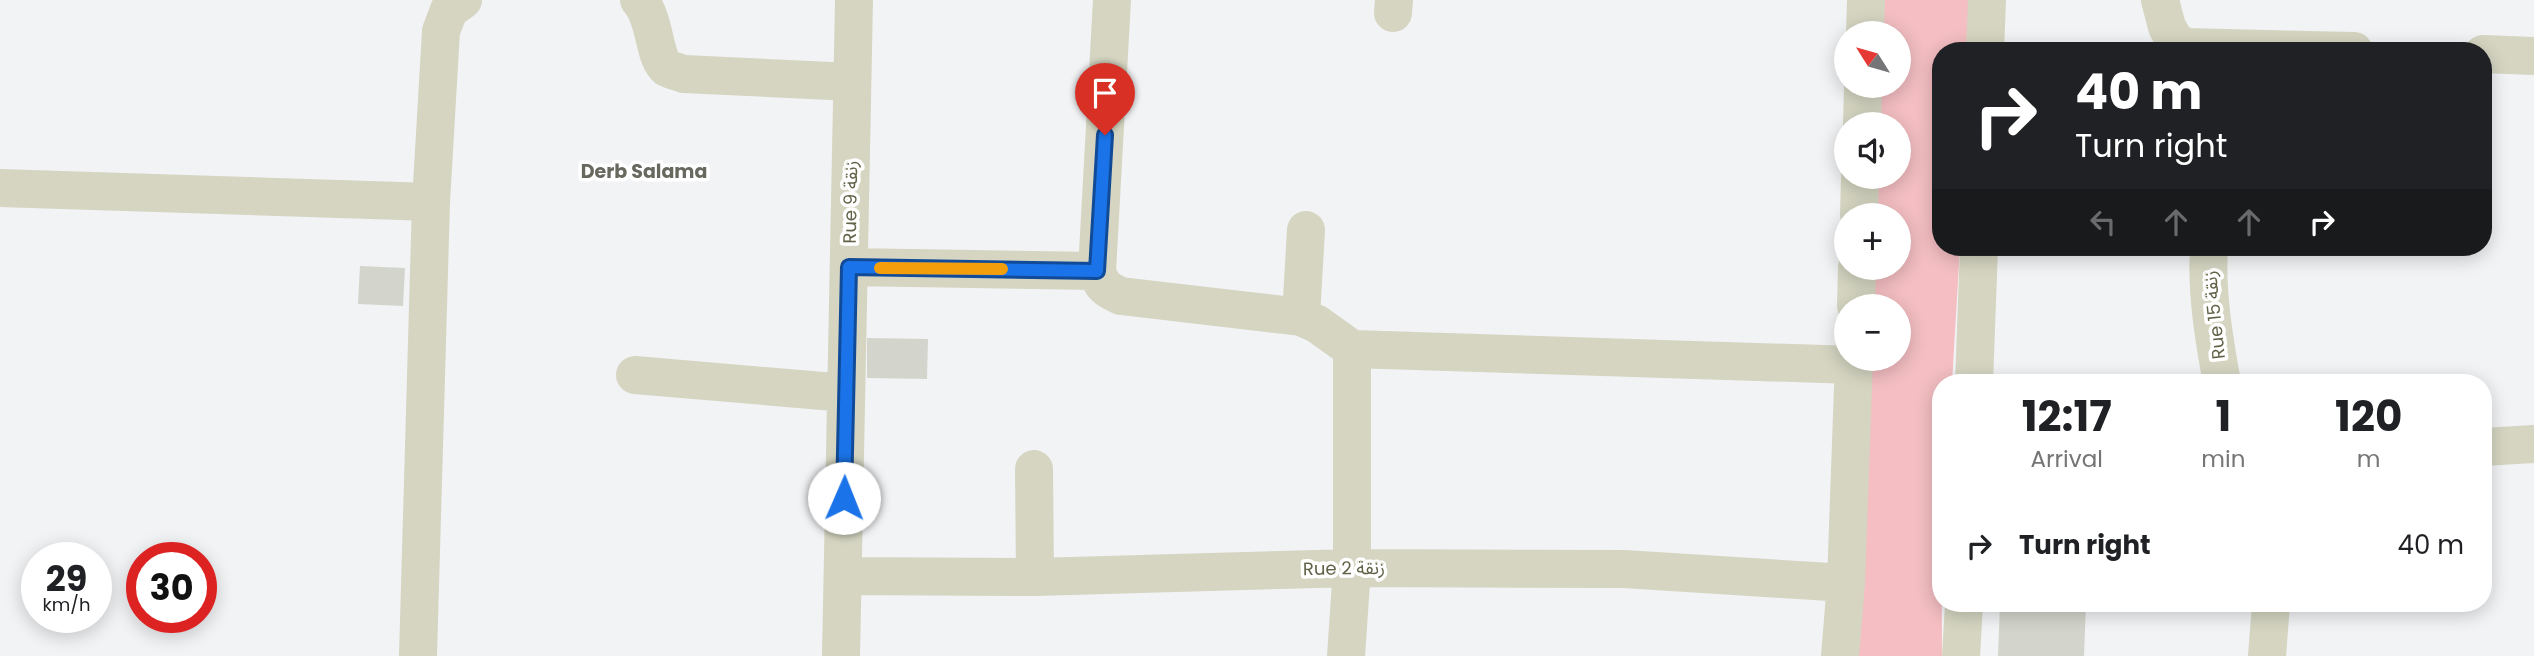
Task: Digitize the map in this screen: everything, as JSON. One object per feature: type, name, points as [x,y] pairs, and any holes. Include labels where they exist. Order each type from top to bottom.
[{"type":"street","points":[[418,656],[431,202],[441,31],[449,10],[463,0]]},
{"type":"street","points":[[639,0],[650,17],[660,59],[668,68],[684,74],[852,82]]},
{"type":"street","name":"Rue 9 زنقة","points":[[841,656],[854,0]]},
{"type":"street","points":[[1112,0],[1097,271],[1100,282],[1108,290],[1121,296],[1301,317],[1317,324],[1352,349],[1834,361]]},
{"type":"street","points":[[1865,21],[1866,0]]},
{"type":"street","points":[[1986,42],[1987,0]]},
{"type":"street","points":[[2161,0],[2167,27],[2177,42]]},
{"type":"street","points":[[2492,54],[2534,56]]},
{"type":"street","points":[[0,188],[431,202]]},
{"type":"street","points":[[1301,317],[1306,230]]},
{"type":"street","points":[[1974,374],[1979,256]]},
{"type":"street","name":"Rue 15 زنقة","points":[[2209,256],[2216,354],[2220,374]]},
{"type":"street","points":[[849,267],[1097,271]]},
{"type":"street","points":[[1346,656],[1352,568],[1352,349]]},
{"type":"street","points":[[1840,656],[1846,583],[1854,371]]},
{"type":"street","points":[[635,375],[846,393]]},
{"type":"street","points":[[2492,446],[2534,444]]},
{"type":"street","points":[[1034,469],[1035,577]]},
{"type":"street","name":"Rue 2 زنقة","points":[[843,576],[1035,577],[1352,568],[1624,569],[1846,583]]},
{"type":"street","points":[[1961,656],[1964,612]]},
{"type":"street","points":[[2267,656],[2270,612]]},
{"type":"shaded area","points":[[1880,0],[1973,0],[1971,42],[1932,42],[1932,256],[1959,256],[1953,374],[1932,374],[1932,612],[1942,612],[1942,656],[1854,656],[1866,371],[1911,371],[1911,294],[1869,294],[1869,280],[1911,280],[1911,203],[1873,203],[1873,189],[1911,189],[1911,112],[1877,112],[1878,98],[1911,98],[1911,21],[1879,21]]},
{"type":"building","points":[[360,266],[405,268],[403,306],[358,304]]},
{"type":"building","points":[[867,338],[928,339],[927,379],[867,378]]},
{"type":"building","points":[[2000,612],[2086,612],[2084,656],[1998,656]]},
{"type":"slow traffic","points":[[880,268],[1002,269]]},
{"type":"district","name":"Derb Salama","points":[[644,171]]},
{"type":"route","points":[[844,498],[849,267],[1097,271],[1105,135]]}]
